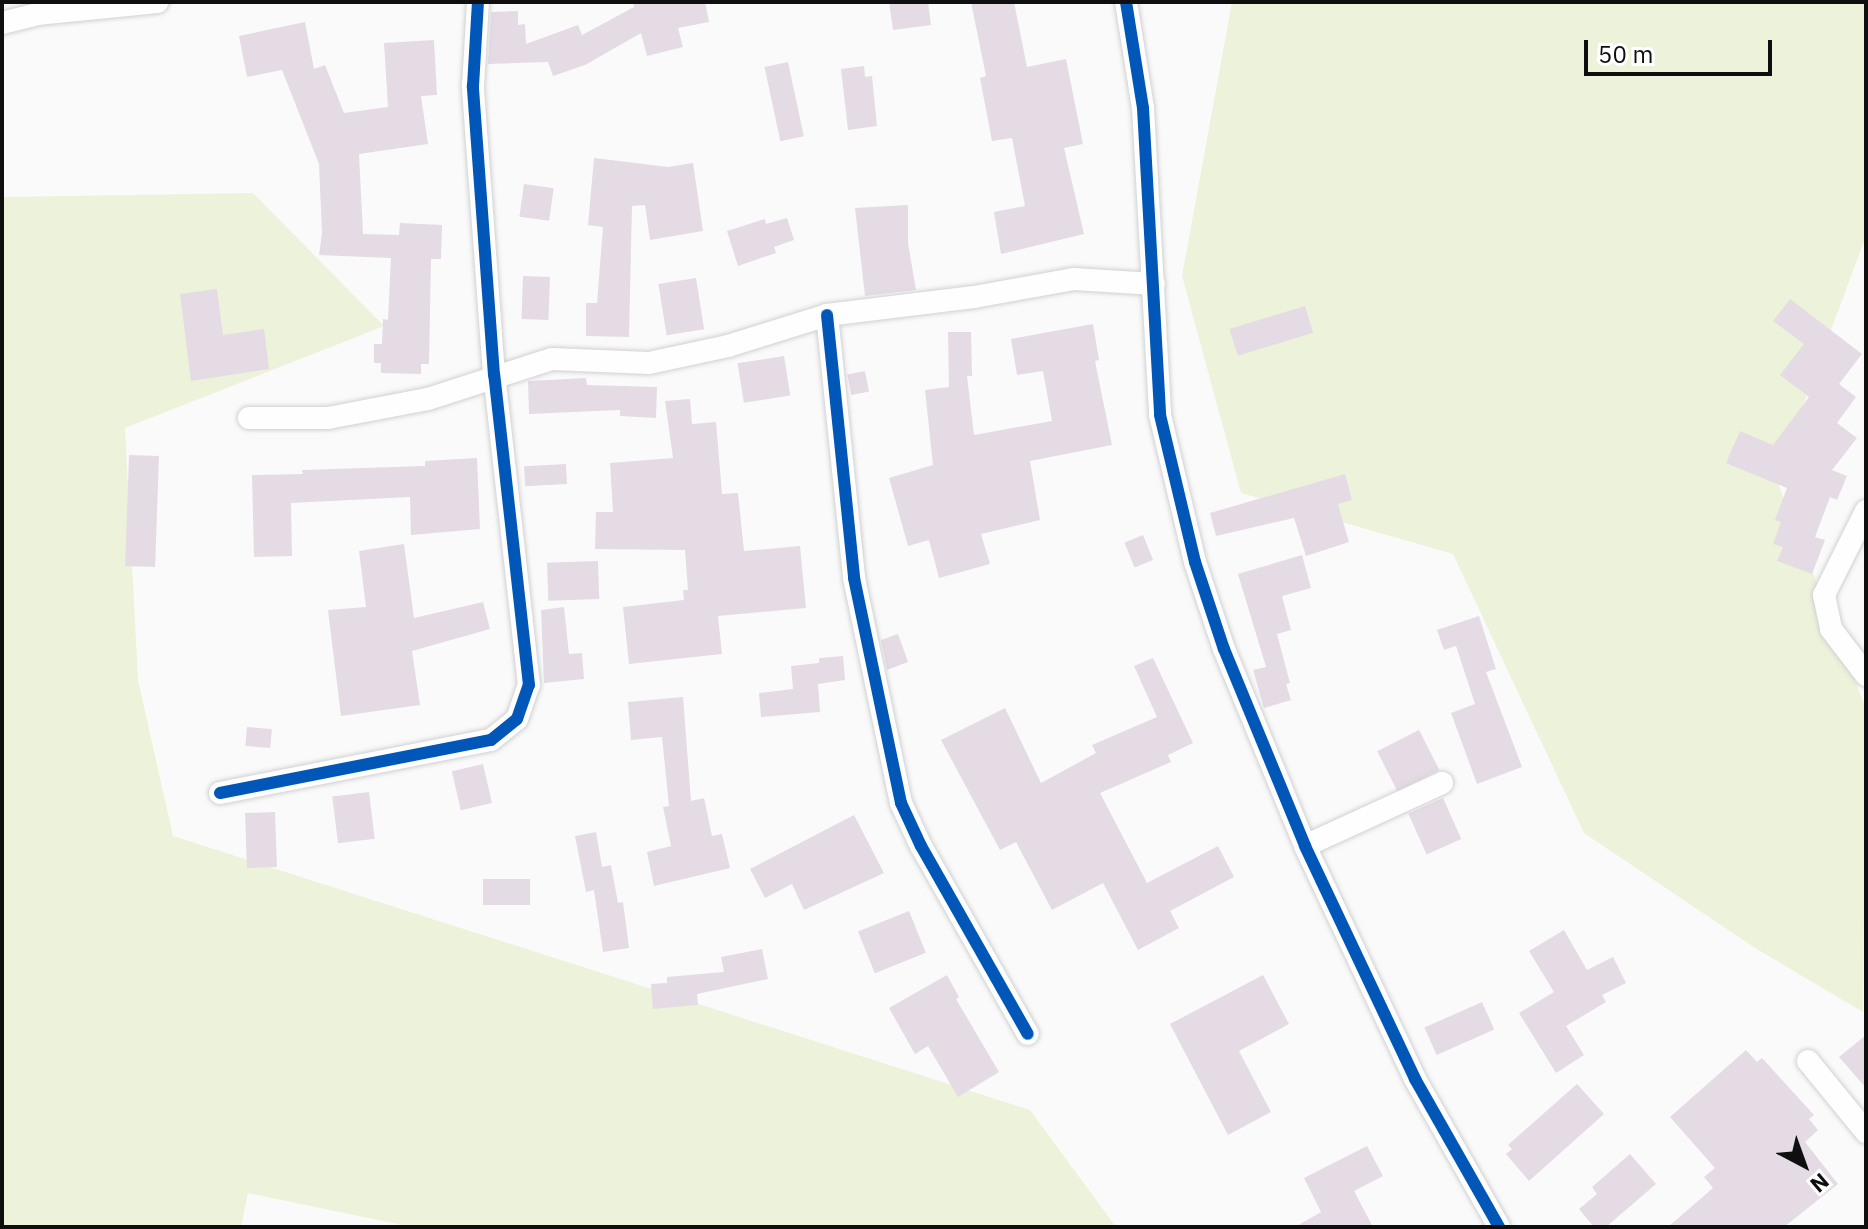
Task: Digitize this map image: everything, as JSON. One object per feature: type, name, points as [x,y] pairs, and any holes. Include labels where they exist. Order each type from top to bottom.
[{"type":"street","points":[[2,23],[37,14],[157,2]]},
{"type":"street","points":[[220,793],[491,740],[517,719],[529,685],[494,375],[473,86],[478,2]]},
{"type":"street","points":[[1126,2],[1143,108],[1160,415],[1195,562],[1224,649],[1305,846],[1415,1079],[1499,1227]]},
{"type":"street","points":[[249,418],[328,418],[428,399],[494,375],[552,359],[649,363],[728,346],[827,315],[974,297],[1074,279],[1154,284]]},
{"type":"street","points":[[827,315],[854,578],[901,803],[921,846],[1028,1034]]},
{"type":"street","points":[[1866,511],[1824,595],[1831,629],[1866,675]]},
{"type":"street","points":[[1305,846],[1442,783]]},
{"type":"street","points":[[1808,1061],[1866,1132]]},
{"type":"green space","points":[[1232,2],[1866,2],[1866,236],[1776,478],[1866,709],[1863,1012],[1755,948],[1584,833],[1453,554],[1241,493],[1182,276]]},
{"type":"green space","points":[[253,193],[384,326],[125,428],[138,680],[173,836],[1030,1110],[1116,1227],[412,1227],[248,1193],[241,1227],[2,1227],[2,197]]},
{"type":"building","points":[[633,2],[705,2],[709,22],[678,28],[683,47],[647,56],[641,33],[585,65],[553,76],[548,62],[488,64],[491,12],[518,11],[518,25],[525,24],[526,44],[578,25],[582,35],[634,7]]},
{"type":"building","points":[[889,2],[928,2],[931,25],[893,30]]},
{"type":"building","points":[[971,2],[1014,2],[1027,67],[1066,59],[1083,144],[1064,148],[1084,234],[1001,254],[994,212],[1025,206],[1012,138],[992,141],[980,78],[986,76]]},
{"type":"building","points":[[305,22],[314,69],[325,65],[344,113],[388,107],[384,43],[434,40],[437,95],[421,96],[428,144],[359,154],[363,234],[399,235],[400,223],[442,225],[441,259],[431,259],[429,364],[421,364],[421,374],[381,373],[381,363],[374,363],[374,344],[382,344],[383,319],[388,320],[391,258],[319,255],[322,233],[319,164],[282,70],[247,77],[239,36]]},
{"type":"building","points":[[788,62],[804,136],[780,141],[765,67]]},
{"type":"building","points":[[864,66],[865,77],[872,76],[877,126],[848,130],[841,69]]},
{"type":"building","points":[[594,158],[668,167],[693,163],[703,231],[650,240],[645,205],[632,206],[629,337],[586,336],[586,303],[597,303],[603,227],[588,225]]},
{"type":"building","points":[[524,184],[554,188],[549,221],[519,217]]},
{"type":"building","points":[[908,205],[908,243],[916,290],[865,296],[855,208]]},
{"type":"building","points":[[787,218],[794,240],[774,247],[776,253],[738,266],[727,231],[765,219],[766,224]]},
{"type":"building","points":[[523,276],[550,277],[548,320],[521,319]]},
{"type":"building","points":[[696,278],[704,329],[667,335],[658,284]]},
{"type":"building","points":[[217,289],[223,335],[264,329],[269,369],[191,381],[180,294]]},
{"type":"building","points":[[1790,299],[1862,354],[1839,384],[1856,397],[1837,423],[1857,438],[1832,470],[1847,476],[1837,500],[1830,497],[1815,537],[1825,540],[1812,574],[1777,561],[1783,547],[1773,544],[1781,522],[1775,520],[1787,488],[1726,463],[1740,431],[1773,445],[1809,397],[1780,375],[1804,344],[1773,321]]},
{"type":"building","points":[[1305,306],[1313,333],[1238,356],[1229,329]]},
{"type":"building","points":[[1093,324],[1099,360],[1095,361],[1112,445],[1030,461],[1040,520],[981,534],[990,564],[939,578],[929,540],[908,546],[889,478],[933,465],[925,390],[949,387],[948,332],[971,332],[972,376],[967,376],[974,435],[1052,421],[1043,371],[1017,375],[1011,339]]},
{"type":"building","points":[[784,356],[790,396],[744,403],[738,363]]},
{"type":"building","points":[[865,371],[869,392],[851,395],[847,374]]},
{"type":"building","points":[[586,378],[587,385],[657,387],[656,418],[620,416],[620,410],[529,414],[528,381]]},
{"type":"building","points":[[690,399],[692,424],[716,422],[722,494],[738,493],[744,551],[800,546],[806,608],[718,616],[722,654],[629,664],[623,607],[684,600],[683,590],[688,590],[685,550],[595,549],[596,512],[613,512],[610,463],[673,458],[665,401]]},
{"type":"building","points":[[129,455],[159,456],[155,567],[125,566]]},
{"type":"building","points":[[477,458],[480,529],[411,535],[410,497],[291,503],[292,556],[254,557],[252,475],[425,466],[425,461]]},
{"type":"building","points":[[566,464],[567,484],[525,486],[524,466]]},
{"type":"building","points":[[1345,474],[1352,500],[1338,504],[1349,542],[1306,556],[1294,518],[1216,536],[1210,513]]},
{"type":"building","points":[[1143,535],[1153,560],[1135,568],[1124,542]]},
{"type":"building","points":[[404,544],[414,618],[483,602],[490,629],[412,651],[420,705],[341,716],[328,610],[366,607],[359,551]]},
{"type":"building","points":[[1302,555],[1311,588],[1282,596],[1291,630],[1277,634],[1290,683],[1286,684],[1291,700],[1264,708],[1253,670],[1266,667],[1238,574]]},
{"type":"building","points":[[598,561],[599,599],[548,601],[547,563]]},
{"type":"building","points":[[564,607],[569,654],[582,653],[584,679],[544,683],[541,610]]},
{"type":"building","points":[[1479,616],[1496,669],[1486,672],[1522,767],[1477,784],[1451,713],[1475,704],[1456,646],[1444,650],[1437,630]]},
{"type":"building","points":[[898,634],[908,662],[887,670],[881,640]]},
{"type":"building","points":[[843,656],[845,680],[818,684],[820,712],[761,717],[759,693],[793,689],[791,666],[819,663],[819,658]]},
{"type":"building","points":[[1153,658],[1193,743],[1168,755],[1171,762],[1100,793],[1147,883],[1218,846],[1234,877],[1170,911],[1179,928],[1138,950],[1103,883],[1052,910],[1016,842],[1000,850],[941,740],[1005,708],[1041,783],[1096,753],[1092,745],[1157,717],[1134,666]]},
{"type":"building","points":[[683,697],[691,801],[704,798],[712,836],[722,834],[730,868],[654,886],[647,852],[671,846],[663,807],[669,806],[662,737],[631,740],[628,702]]},
{"type":"building","points":[[247,727],[272,729],[270,748],[245,746]]},
{"type":"building","points":[[1419,730],[1439,770],[1398,791],[1377,751]]},
{"type":"building","points":[[483,764],[492,803],[461,810],[452,771]]},
{"type":"building","points":[[369,792],[375,839],[338,843],[332,797]]},
{"type":"building","points":[[1443,798],[1461,839],[1427,855],[1408,813]]},
{"type":"building","points":[[275,812],[277,867],[247,868],[245,813]]},
{"type":"building","points":[[854,815],[884,873],[804,910],[792,884],[765,898],[750,869]]},
{"type":"building","points":[[596,832],[602,867],[611,865],[618,903],[623,902],[629,948],[603,952],[594,890],[586,892],[575,836]]},
{"type":"building","points":[[483,879],[530,879],[530,905],[483,905]]},
{"type":"building","points":[[909,911],[926,953],[875,973],[858,932]]},
{"type":"building","points":[[1564,930],[1587,970],[1613,957],[1626,983],[1602,995],[1606,1002],[1566,1026],[1584,1055],[1556,1073],[1519,1013],[1554,992],[1529,951]]},
{"type":"building","points":[[762,949],[768,979],[697,994],[698,1005],[653,1009],[651,984],[667,983],[667,977],[724,972],[721,957]]},
{"type":"building","points":[[947,975],[959,997],[956,999],[999,1072],[958,1097],[928,1046],[915,1054],[889,1008]]},
{"type":"building","points":[[1263,975],[1289,1024],[1239,1051],[1271,1112],[1228,1135],[1170,1024]]},
{"type":"building","points":[[1482,1002],[1494,1029],[1437,1055],[1424,1028]]},
{"type":"building","points":[[1866,1035],[1866,1088],[1839,1057]]},
{"type":"building","points":[[1746,1050],[1757,1062],[1762,1058],[1814,1115],[1809,1119],[1818,1130],[1805,1142],[1838,1184],[1784,1227],[1668,1227],[1713,1188],[1704,1177],[1715,1168],[1670,1117]]},
{"type":"building","points":[[1577,1084],[1604,1114],[1529,1181],[1506,1154],[1512,1149],[1508,1145]]},
{"type":"building","points":[[1367,1146],[1383,1176],[1354,1191],[1373,1227],[1295,1227],[1321,1212],[1304,1178]]},
{"type":"building","points":[[1630,1154],[1656,1184],[1606,1227],[1594,1227],[1579,1209],[1597,1194],[1592,1187]]},
{"type":"cycle path","points":[[220,793],[491,740],[517,719],[529,685],[494,375],[473,86],[478,2]]},
{"type":"cycle path","points":[[1126,2],[1143,108],[1160,415],[1195,562],[1224,649],[1305,846],[1415,1079],[1499,1227]]},
{"type":"cycle path","points":[[827,315],[854,578],[901,803],[921,846],[1028,1034]]}]
